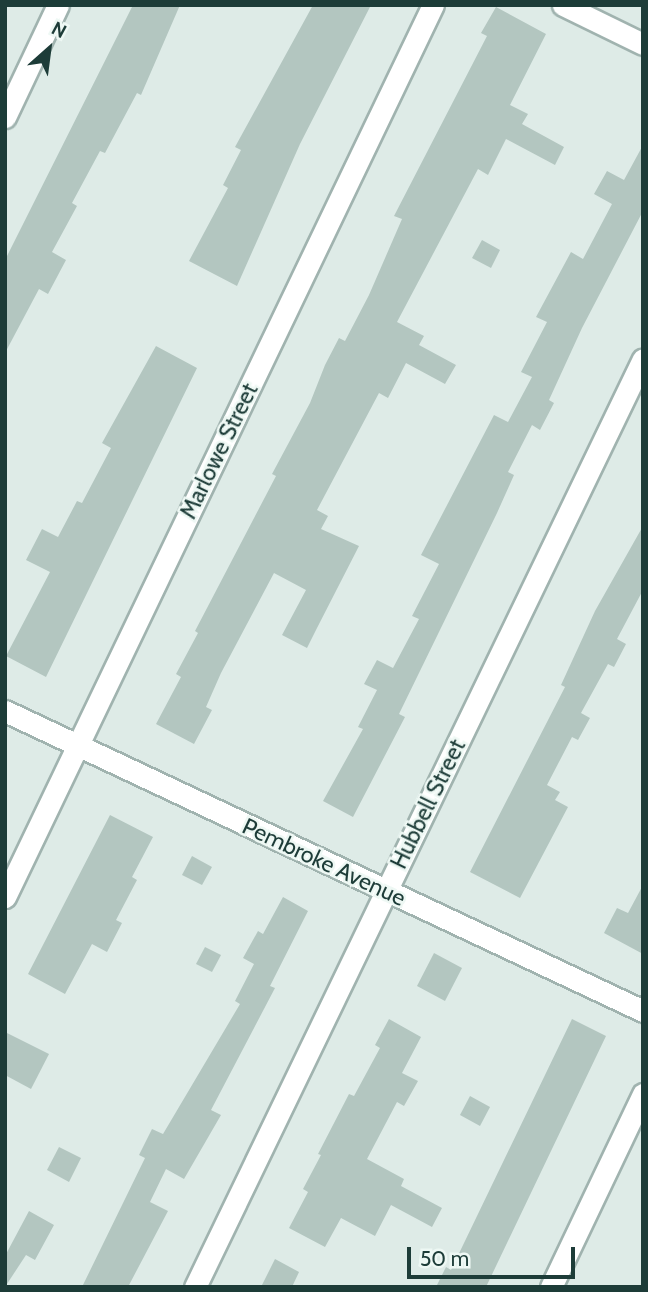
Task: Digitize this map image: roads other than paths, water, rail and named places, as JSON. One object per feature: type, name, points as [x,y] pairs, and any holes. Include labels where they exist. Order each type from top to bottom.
[{"type":"street","points":[[5,117],[58,5]]},
{"type":"street","name":"Marlowe Street","points":[[5,897],[433,5]]},
{"type":"street","points":[[563,5],[643,44]]},
{"type":"street","name":"Hubbell Street","points":[[195,1287],[643,359]]},
{"type":"street","name":"Pembroke Avenue","points":[[5,711],[643,1012]]},
{"type":"street","points":[[551,1287],[643,1094]]}]
